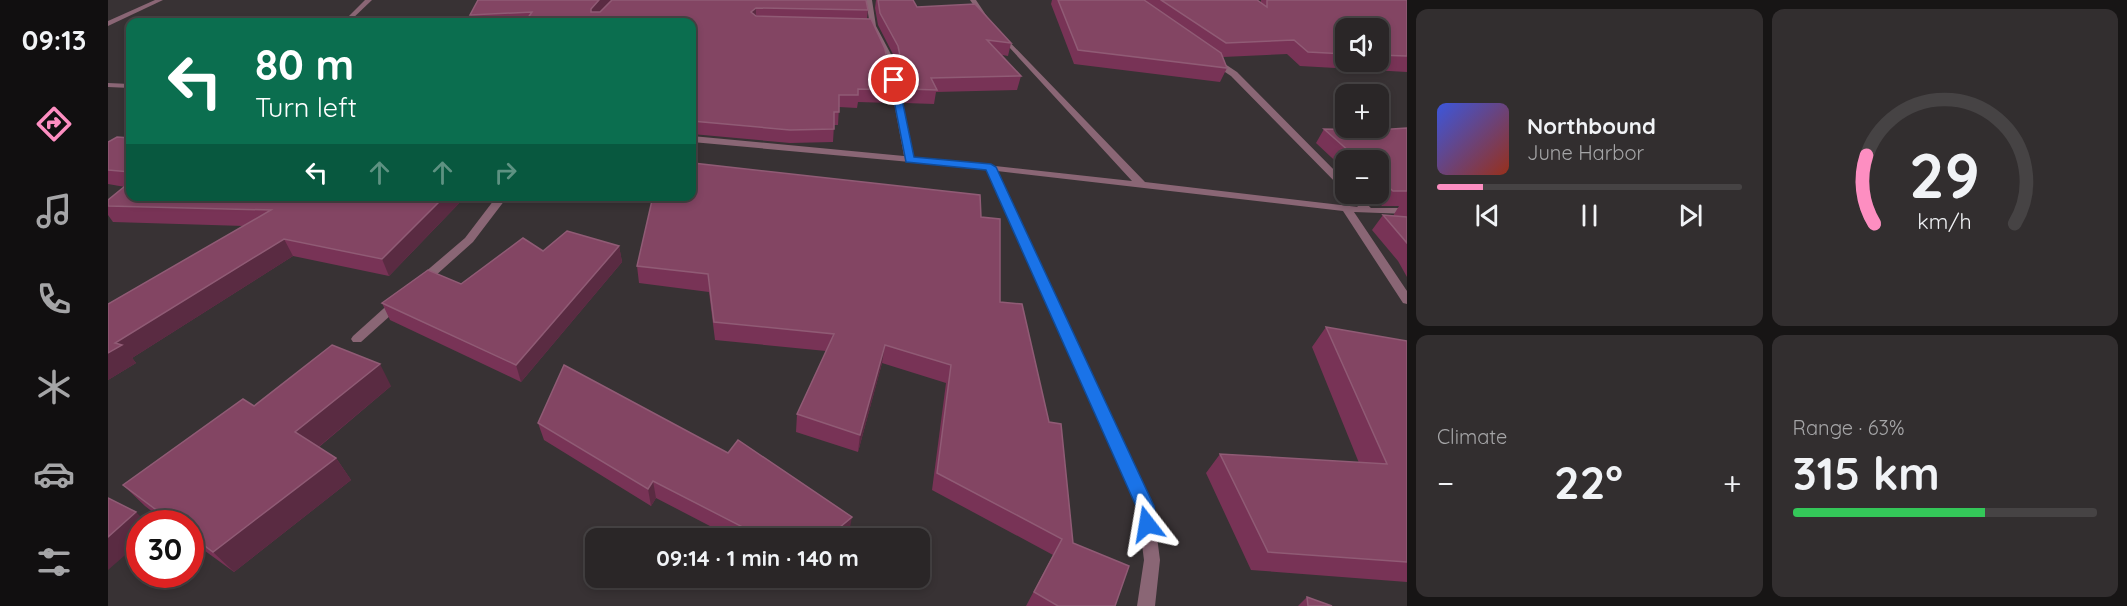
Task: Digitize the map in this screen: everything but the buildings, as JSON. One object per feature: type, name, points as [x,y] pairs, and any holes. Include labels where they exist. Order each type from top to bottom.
[{"type":"street","points":[[108,24],[160,0]]},
{"type":"street","points":[[350,18],[369,0]]},
{"type":"street","points":[[869,0],[873,26],[890,60],[909,159]]},
{"type":"street","points":[[973,0],[979,12],[1142,185]]},
{"type":"street","points":[[861,26],[873,26]]},
{"type":"street","points":[[1208,56],[1234,74],[1335,177]]},
{"type":"street","points":[[108,85],[126,86]]},
{"type":"street","points":[[696,139],[991,167],[1368,211],[1407,211]]},
{"type":"street","points":[[991,167],[1145,506],[1152,560],[1146,606]]},
{"type":"street","points":[[357,339],[469,240],[499,201]]},
{"type":"street","points":[[1361,204],[1368,211]]},
{"type":"street","points":[[1347,208],[1407,300]]},
{"type":"route","points":[[894,80],[909,159],[991,167],[1145,506],[1147,524]]}]
